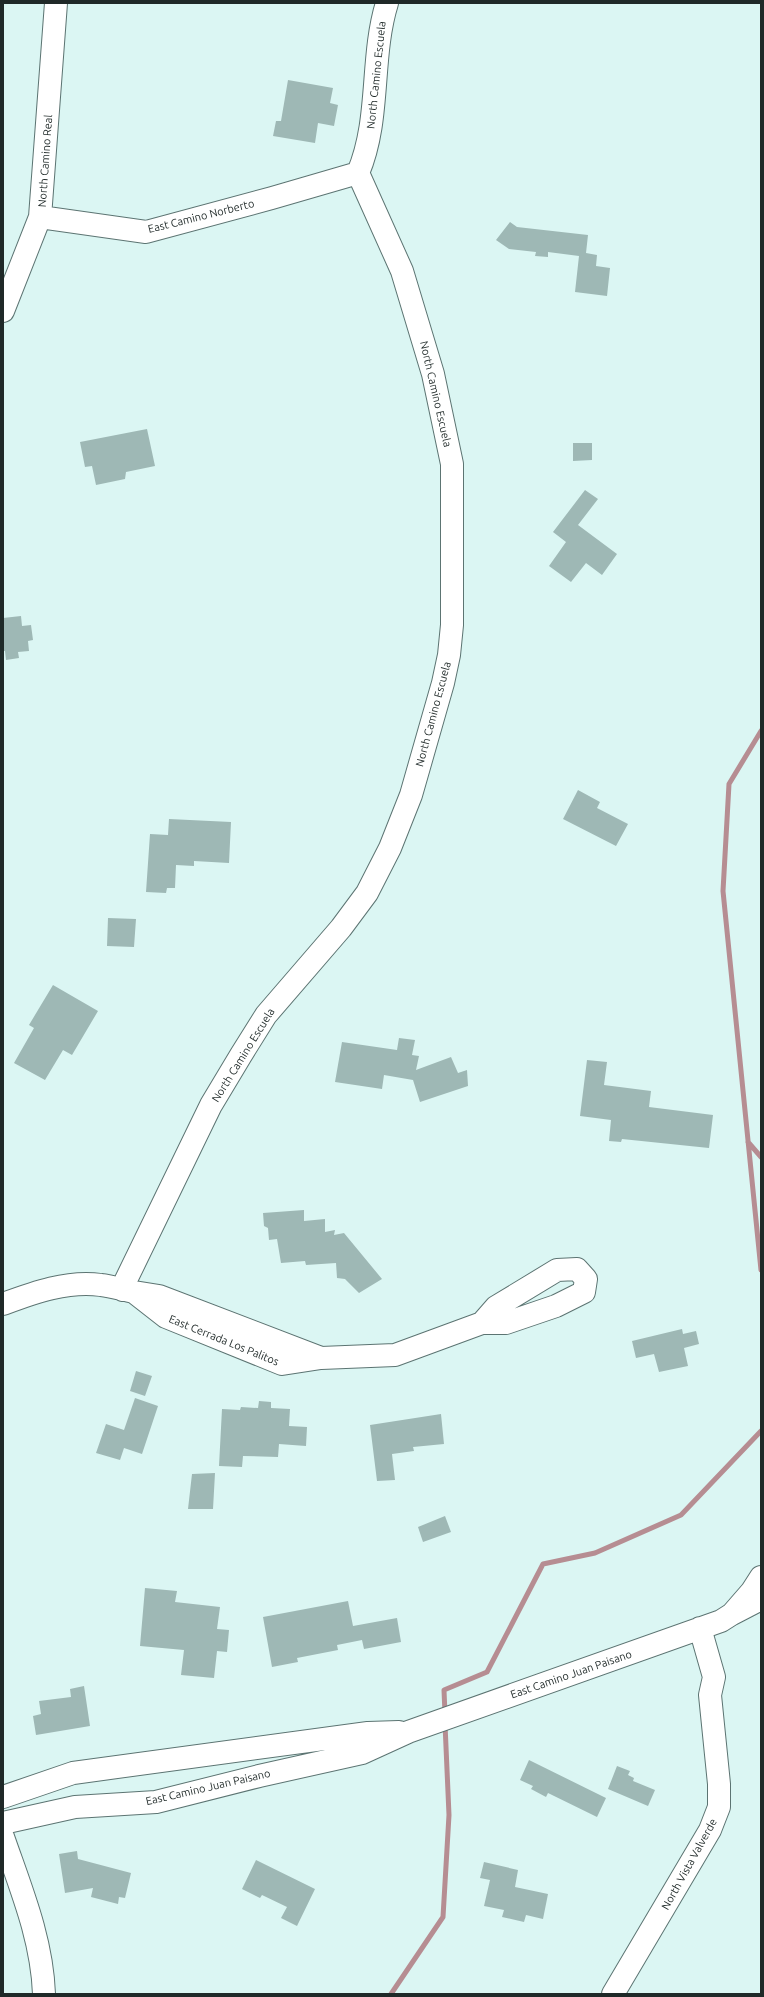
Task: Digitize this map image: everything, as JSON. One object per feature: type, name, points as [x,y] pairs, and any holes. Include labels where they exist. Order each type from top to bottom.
[{"type":"street","name":"North Camino Real","points":[[3,311],[40,217],[56,3]]},
{"type":"street","name":"North Camino Escuela","points":[[129,1291],[125,1282],[211,1105],[266,1015],[341,928],[367,893],[390,848],[411,795],[443,683],[452,625],[452,464],[433,374],[402,271],[358,173],[367,150],[382,20],[387,3]]},
{"type":"street","name":"East Camino Norberto","points":[[40,217],[146,232],[358,173]]},
{"type":"street","name":"East Cerrada Los Palitos","points":[[3,1304],[30,1294],[76,1285],[100,1284],[159,1296],[321,1358],[395,1355],[482,1323]]},
{"type":"street","name":"East Camino Juan Paisano","points":[[732,1614],[752,1591],[761,1577]]},
{"type":"street","name":"East Camino Juan Paisano","points":[[3,1823],[75,1807],[156,1802],[259,1776],[362,1753],[408,1732],[721,1621],[761,1599]]},
{"type":"street","name":"North Vista Valverde","points":[[613,1994],[710,1830],[719,1807],[719,1784],[710,1695],[714,1677],[700,1628]]},
{"type":"street","name":"East Camino Juan Paisano","points":[[3,1797],[73,1773],[368,1733],[408,1732]]},
{"type":"street","points":[[3,1837],[34,1927],[42,1965],[44,1994]]},
{"type":"building","points":[[288,80],[333,88],[330,103],[338,105],[334,126],[318,123],[315,143],[273,136],[276,121],[281,121]]},
{"type":"building","points":[[510,222],[517,227],[588,235],[586,253],[597,255],[596,266],[610,268],[607,296],[575,292],[579,256],[548,252],[548,257],[535,256],[536,252],[509,249],[496,240]]},
{"type":"building","points":[[147,429],[155,466],[126,472],[125,479],[96,485],[92,466],[85,467],[80,442]]},
{"type":"building","points":[[573,443],[592,443],[592,460],[573,461]]},
{"type":"building","points":[[585,490],[598,499],[578,525],[617,554],[602,575],[586,563],[571,582],[549,566],[566,542],[553,532]]},
{"type":"building","points":[[21,616],[22,626],[31,625],[33,640],[28,641],[29,651],[18,652],[19,658],[6,660],[5,651],[3,651],[3,618]]},
{"type":"building","points":[[578,790],[600,802],[597,808],[628,824],[616,846],[563,819]]},
{"type":"building","points":[[169,819],[231,822],[229,863],[194,861],[194,866],[176,865],[175,888],[167,888],[166,893],[146,892],[150,834],[168,835]]},
{"type":"building","points":[[108,918],[136,919],[134,947],[107,946]]},
{"type":"building","points":[[53,985],[98,1011],[72,1055],[63,1050],[45,1080],[14,1063],[34,1028],[29,1025]]},
{"type":"building","points":[[399,1038],[415,1040],[412,1055],[419,1056],[416,1070],[451,1057],[458,1073],[467,1070],[468,1086],[420,1102],[413,1080],[384,1075],[382,1089],[335,1082],[342,1042],[397,1050]]},
{"type":"building","points":[[587,1060],[607,1062],[604,1085],[651,1091],[649,1107],[713,1115],[709,1148],[622,1139],[621,1142],[609,1141],[611,1120],[580,1116]]},
{"type":"building","points":[[304,1210],[304,1221],[325,1219],[325,1232],[335,1230],[334,1235],[344,1233],[382,1279],[359,1293],[345,1279],[337,1278],[336,1263],[306,1265],[305,1261],[281,1263],[277,1239],[269,1240],[268,1228],[264,1226],[263,1213]]},
{"type":"building","points":[[682,1329],[683,1334],[696,1331],[699,1344],[684,1348],[688,1366],[659,1372],[654,1354],[636,1358],[632,1341]]},
{"type":"building","points":[[136,1371],[152,1376],[145,1396],[130,1391]]},
{"type":"building","points":[[135,1398],[158,1406],[142,1454],[124,1448],[120,1460],[96,1453],[106,1424],[124,1430]]},
{"type":"building","points":[[259,1401],[271,1402],[271,1408],[290,1409],[289,1426],[307,1427],[306,1446],[279,1444],[278,1457],[243,1456],[242,1467],[219,1466],[222,1409],[240,1410],[241,1407],[258,1408]]},
{"type":"building","points":[[441,1414],[444,1444],[413,1447],[414,1451],[392,1454],[395,1480],[377,1481],[370,1425]]},
{"type":"building","points":[[215,1473],[213,1509],[188,1509],[192,1474]]},
{"type":"building","points":[[445,1516],[451,1532],[423,1542],[418,1527]]},
{"type":"building","points":[[145,1588],[177,1591],[175,1602],[220,1607],[217,1629],[229,1630],[227,1652],[217,1651],[214,1678],[181,1675],[184,1650],[140,1646]]},
{"type":"building","points":[[348,1601],[353,1626],[397,1618],[401,1642],[364,1649],[362,1640],[337,1645],[338,1650],[297,1658],[298,1662],[272,1667],[263,1617]]},
{"type":"building","points":[[84,1686],[90,1726],[36,1735],[33,1716],[41,1714],[39,1701],[71,1697],[70,1689]]},
{"type":"building","points":[[529,1760],[606,1798],[597,1817],[548,1793],[546,1797],[531,1789],[533,1786],[520,1780]]},
{"type":"building","points":[[617,1766],[630,1771],[628,1775],[634,1778],[633,1781],[655,1790],[648,1806],[608,1789]]},
{"type":"building","points":[[77,1851],[78,1859],[131,1873],[125,1898],[119,1897],[118,1904],[91,1897],[93,1888],[65,1893],[59,1854]]},
{"type":"building","points":[[256,1860],[315,1889],[297,1926],[281,1918],[287,1907],[262,1895],[260,1898],[242,1889]]},
{"type":"building","points":[[484,1862],[518,1870],[515,1887],[548,1894],[543,1919],[526,1915],[524,1922],[502,1917],[504,1910],[484,1906],[490,1880],[480,1878]]},
{"type":"waterway","points":[[761,731],[729,784],[723,891],[761,1270]]},
{"type":"waterway","points":[[748,1142],[761,1157]]},
{"type":"waterway","points":[[445,1714],[444,1690],[487,1672],[543,1564],[595,1553],[681,1515],[761,1431]]},
{"type":"waterway","points":[[391,1994],[443,1917],[449,1815],[445,1724]]}]
